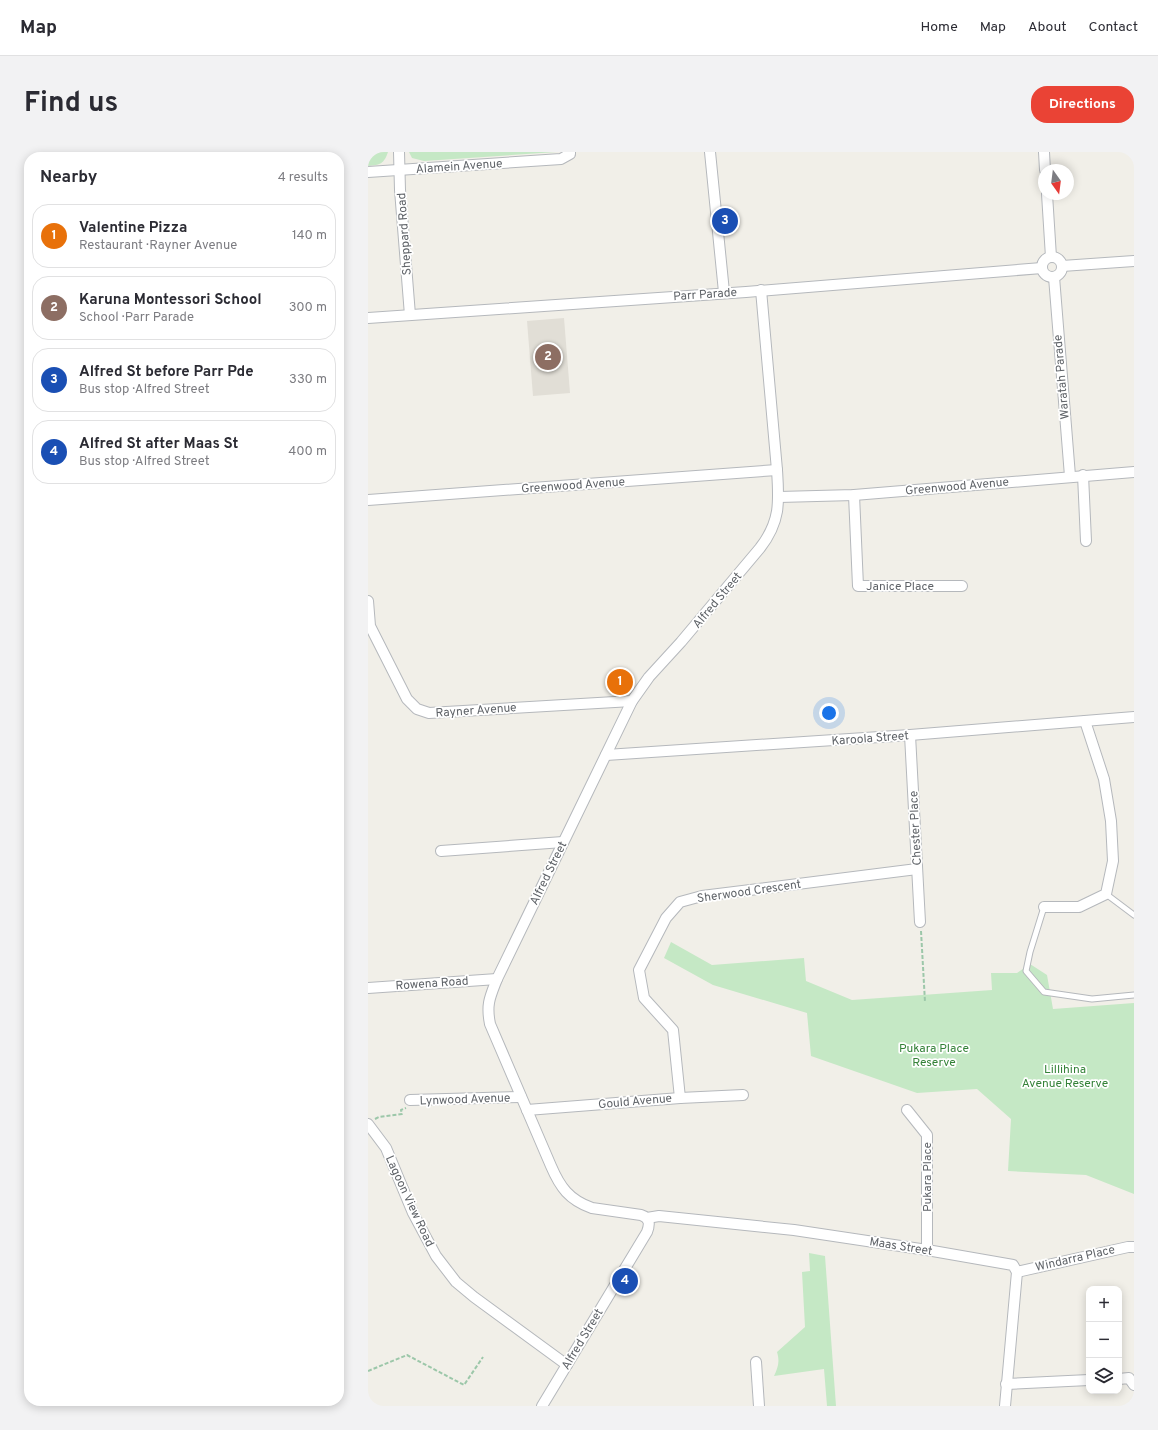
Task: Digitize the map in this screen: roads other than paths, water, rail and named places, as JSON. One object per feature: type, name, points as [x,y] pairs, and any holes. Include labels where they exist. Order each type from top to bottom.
[{"type":"street","name":"Sheppard Road","points":[[398,152],[410,315]]},
{"type":"street","name":"Alamein Avenue","points":[[368,172],[561,159],[570,152]]},
{"type":"street","points":[[710,152],[724,292]]},
{"type":"street","points":[[1044,152],[1045,164]]},
{"type":"street","points":[[1047,200],[1051,257]]},
{"type":"street","points":[[1051,257],[1057,258],[1062,266],[1060,273],[1054,277],[1046,276],[1042,268],[1045,261],[1051,257]]},
{"type":"street","points":[[1062,266],[1134,261]]},
{"type":"street","name":"Parr Parade","points":[[368,318],[1042,268]]},
{"type":"street","name":"Waratah Parade","points":[[1054,277],[1070,476]]},
{"type":"street","name":"Alfred Street","points":[[542,1406],[647,1232],[649,1223],[647,1218],[641,1215],[592,1208],[578,1202],[562,1188],[520,1097],[489,1020],[488,1007],[497,979],[632,700],[649,677],[765,541],[776,520],[779,497],[761,290]]},
{"type":"street","name":"Greenwood Avenue","points":[[368,500],[777,470]]},
{"type":"street","name":"Greenwood Avenue","points":[[779,497],[854,495],[1070,476],[1134,472]]},
{"type":"street","points":[[1083,475],[1086,541]]},
{"type":"street","name":"Janice Place","points":[[854,495],[858,586],[962,586]]},
{"type":"street","name":"Rayner Avenue","points":[[368,601],[370,626],[407,699],[417,709],[429,713],[632,700]]},
{"type":"street","name":"Karoola Street","points":[[606,756],[910,735],[1134,717]]},
{"type":"street","points":[[1044,907],[1079,907],[1106,894],[1113,861],[1111,821],[1104,779],[1085,721]]},
{"type":"street","name":"Chester Place","points":[[910,735],[920,922]]},
{"type":"street","points":[[441,851],[563,842]]},
{"type":"street","name":"Sherwood Crescent","points":[[680,1098],[673,1030],[644,998],[639,970],[666,918],[680,902],[702,896],[917,869]]},
{"type":"street","name":"Rowena Road","points":[[368,988],[497,979]]},
{"type":"street","name":"Gould Avenue","points":[[527,1110],[680,1098],[743,1095]]},
{"type":"street","name":"Lynwood Avenue","points":[[410,1100],[520,1097]]},
{"type":"street","name":"Pukara Place","points":[[907,1110],[927,1135],[927,1250]]},
{"type":"street","name":"Lagoon View Road","points":[[371,1122],[386,1148],[413,1214],[436,1256],[456,1282],[474,1297],[567,1365]]},
{"type":"street","name":"Maas Street","points":[[647,1218],[659,1216],[794,1230],[927,1250],[1013,1265],[1017,1272]]},
{"type":"street","name":"Windarra Place","points":[[1017,1272],[1128,1246],[1134,1248]]},
{"type":"street","points":[[1005,1406],[1017,1272]]},
{"type":"street","points":[[756,1362],[759,1406]]},
{"type":"street","points":[[1122,1379],[1129,1378],[1134,1386]]},
{"type":"street","points":[[1006,1384],[1086,1380]]},
{"type":"lane","points":[[1106,894],[1134,915]]},
{"type":"lane","points":[[1044,907],[1030,952],[1026,971],[1044,992],[1092,999],[1134,995]]},
{"type":"place","name":"Alfred St before Parr Pde","points":[[725,221]]},
{"type":"place","name":"Karuna Montessori School","points":[[548,357]]},
{"type":"place","name":"Valentine Pizza","points":[[620,682]]},
{"type":"place","name":"Alfred St after Maas St","points":[[625,1281]]},
{"type":"park label","name":"Pukara Place Reserve","points":[[934,1055]]},
{"type":"park label","name":"Lillihina Avenue Reserve","points":[[1065,1076]]}]
